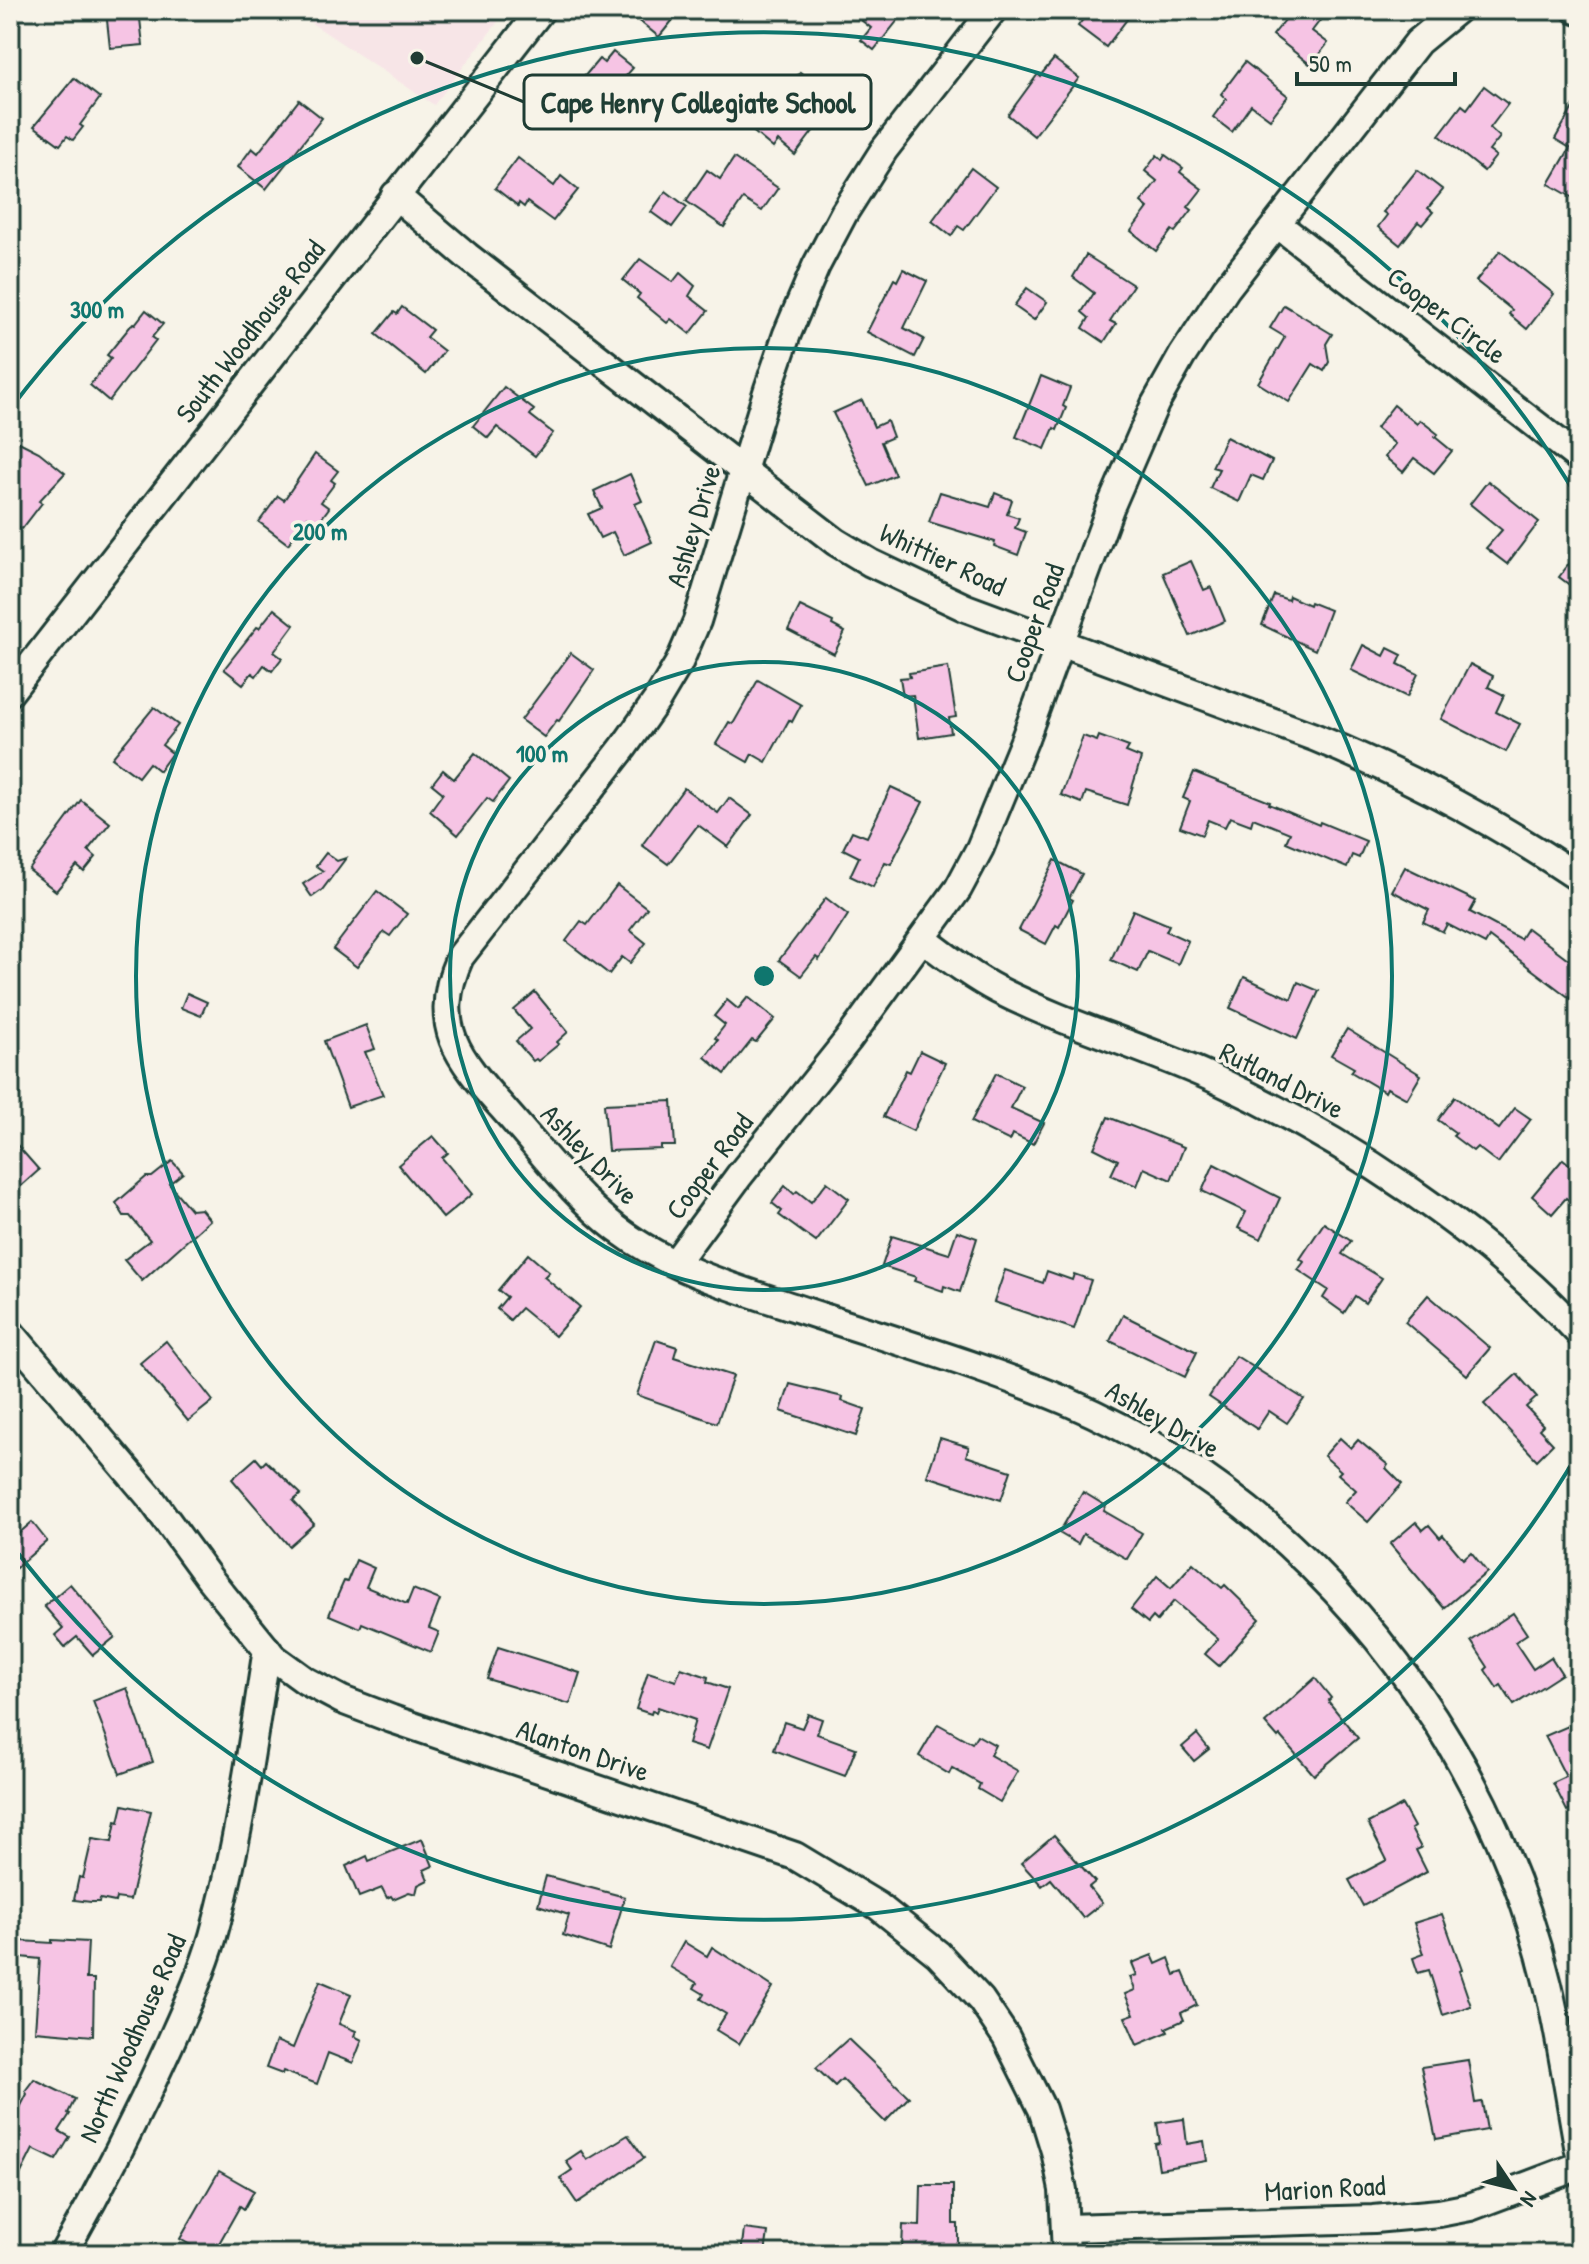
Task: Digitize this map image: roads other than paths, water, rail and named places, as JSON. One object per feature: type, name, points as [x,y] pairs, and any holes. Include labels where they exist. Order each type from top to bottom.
[{"type":"street","name":"South Woodhouse Road","points":[[10,692],[541,10]]},
{"type":"street","name":"Ashley Drive","points":[[993,10],[884,150],[844,213],[816,266],[787,334],[697,621],[679,663],[623,748],[460,957],[446,995],[446,1018],[451,1040],[475,1077],[587,1203],[618,1229],[675,1263],[723,1284],[995,1374],[1065,1401],[1171,1455],[1253,1513],[1292,1547],[1361,1618],[1413,1685],[1445,1732],[1502,1842],[1547,1982],[1579,2151]]},
{"type":"street","name":"Cooper Road","points":[[675,1263],[958,889],[980,848],[1115,496],[1155,404],[1182,356],[1226,289],[1418,42],[1457,10]]},
{"type":"street","name":"Whittier Road","points":[[395,195],[467,256],[744,471],[836,542],[871,563],[966,608],[1370,760],[1444,797],[1579,878]]},
{"type":"street","name":"Cooper Circle","points":[[1277,224],[1579,458]]},
{"type":"street","name":"Rutland Drive","points":[[923,939],[997,990],[1216,1079],[1331,1141],[1440,1212],[1522,1277],[1579,1333]]},
{"type":"street","name":"Alanton Drive","points":[[10,1332],[149,1496],[209,1578],[267,1649],[306,1681],[342,1700],[795,1856],[878,1906],[938,1954],[957,1973],[1006,2037],[1030,2081],[1051,2137],[1063,2190],[1066,2241]]},
{"type":"street","name":"North Woodhouse Road","points":[[63,2254],[146,2096],[212,1938],[250,1761],[267,1649]]},
{"type":"street","name":"Marion Road","points":[[1066,2241],[1439,2213],[1470,2207],[1579,2166]]},
{"type":"place","name":"Cape Henry Collegiate School","points":[[417,58]]}]
